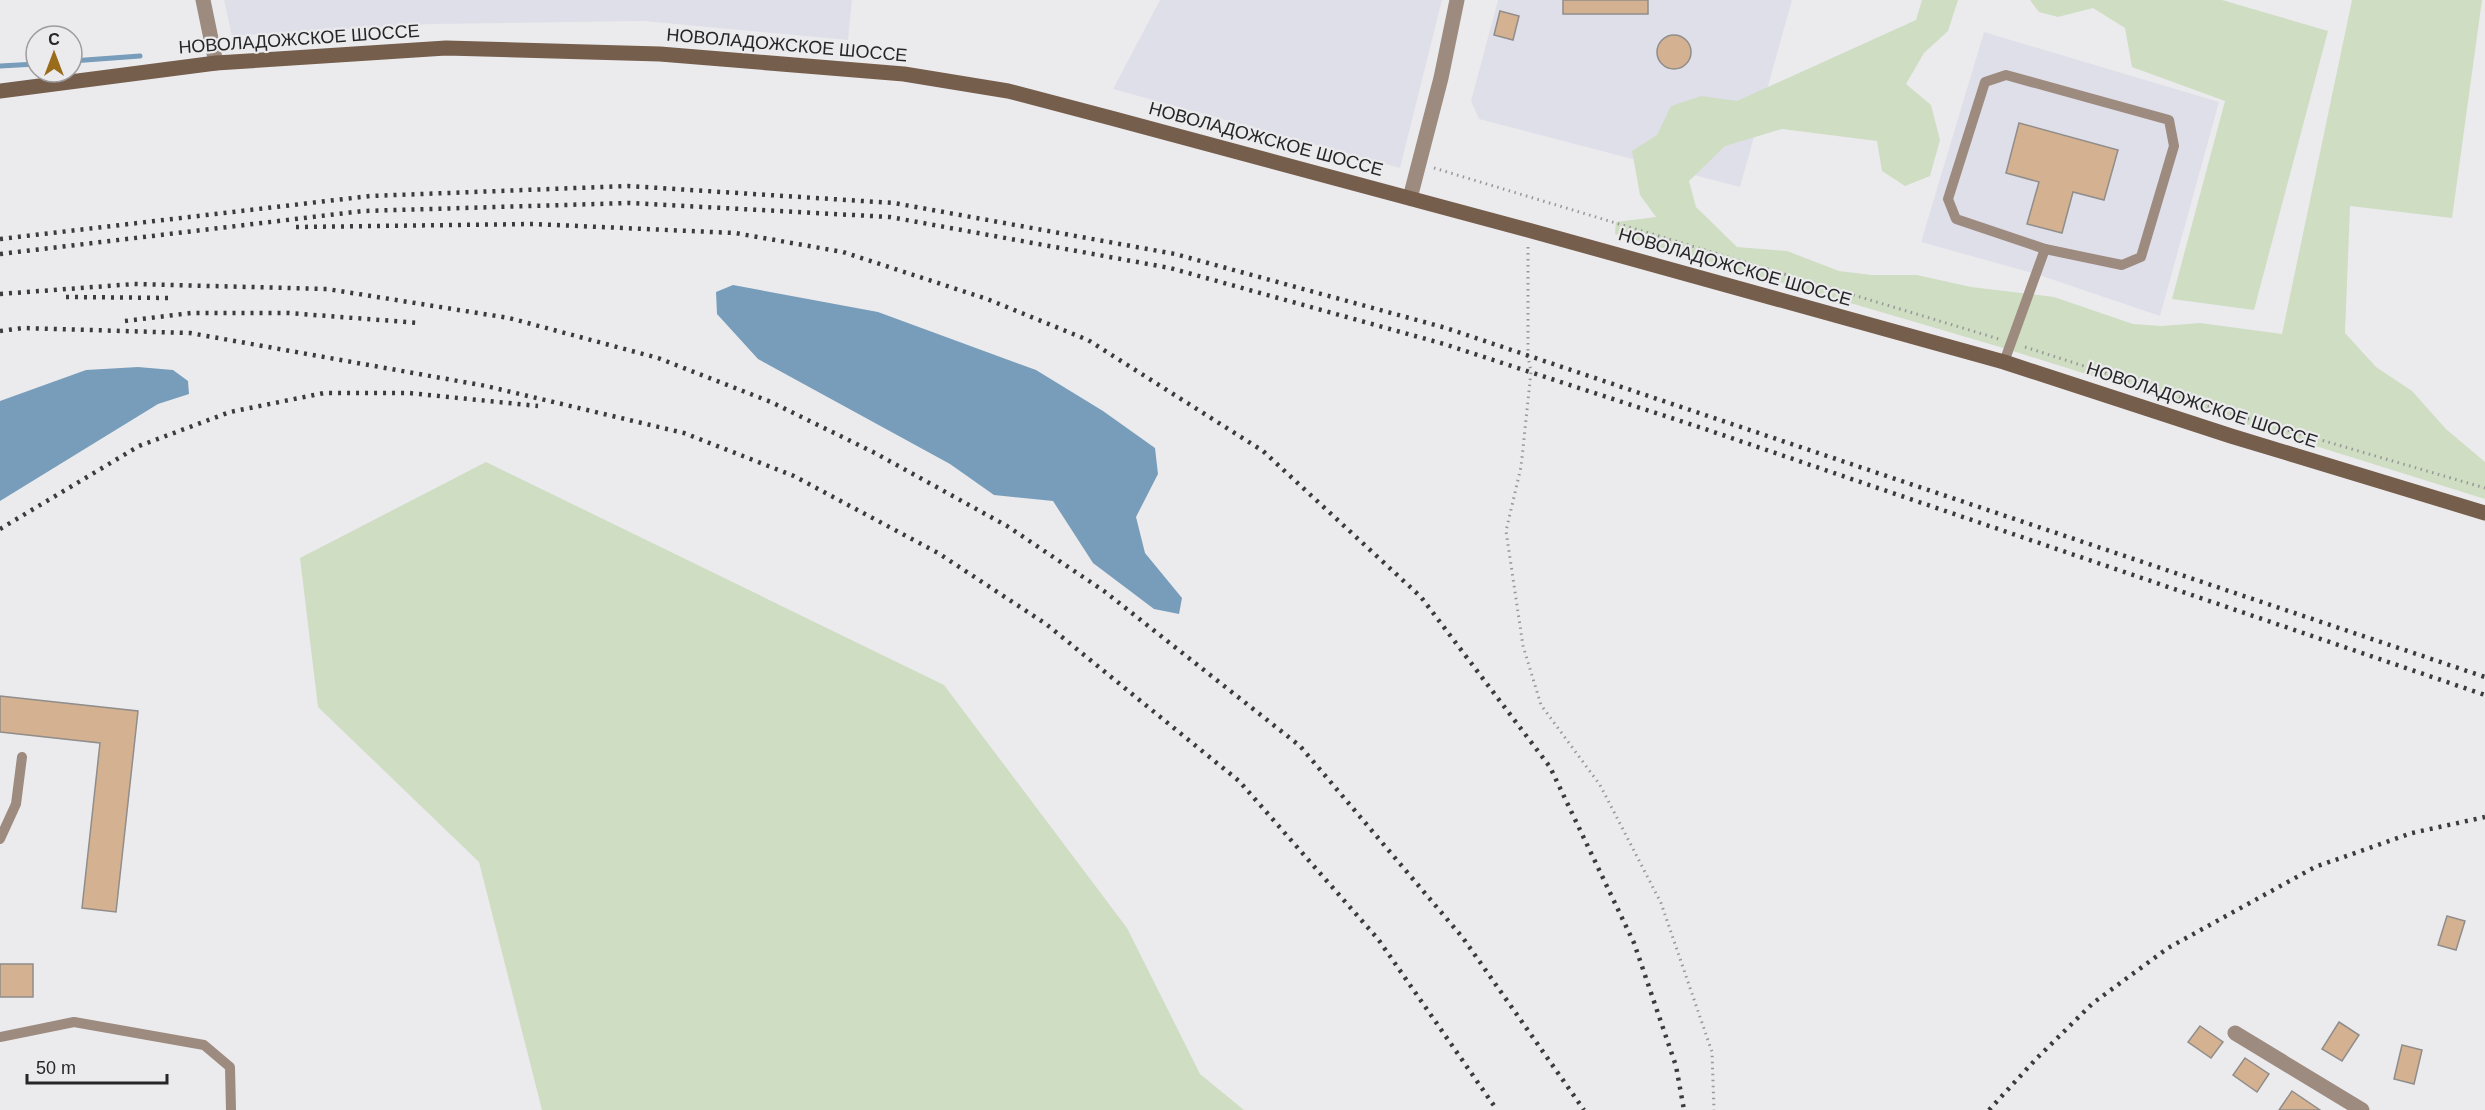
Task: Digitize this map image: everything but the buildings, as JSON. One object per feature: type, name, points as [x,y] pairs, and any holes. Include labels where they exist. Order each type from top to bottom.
[{"type":"main road","name":"НОВОЛАДОЖСКОЕ ШОССЕ","points":[[0,91],[216,63],[446,48],[660,54],[904,74],[1008,91],[1528,230],[2004,362],[2231,436],[2485,513]]},
{"type":"street","points":[[203,0],[216,63]]},
{"type":"street","points":[[1410,198],[1441,78],[1457,0]]},
{"type":"street","points":[[2235,1033],[2362,1110]]},
{"type":"lane","points":[[2006,75],[2169,120],[2174,146],[2141,257],[2122,265],[2045,249],[1956,219],[1948,199],[1985,82],[2006,75]]},
{"type":"lane","points":[[2004,362],[2045,249]]},
{"type":"lane","points":[[0,839],[16,804],[22,757]]},
{"type":"lane","points":[[0,1037],[74,1022],[204,1045],[230,1067],[231,1110]]},
{"type":"path","points":[[1419,163],[2011,342],[2239,416],[2485,488]]},
{"type":"path","points":[[1528,230],[1528,356],[1531,372],[1521,467],[1506,531],[1523,646],[1541,705],[1600,785],[1662,903],[1712,1052],[1714,1110]]},
{"type":"shaded area","points":[[224,0],[852,0],[848,40],[644,21],[432,24],[232,36]]},
{"type":"shaded area","points":[[1160,0],[1442,0],[1400,168],[1113,89]]},
{"type":"shaded area","points":[[1498,0],[1792,0],[1740,187],[1479,119],[1471,101]]},
{"type":"shaded area","points":[[1984,32],[2219,102],[2160,316],[2036,274],[1921,242]]},
{"type":"green space","points":[[1922,0],[1958,0],[1948,31],[1924,53],[1906,84],[1931,105],[1940,140],[1930,176],[1905,186],[1882,171],[1877,141],[1782,129],[1725,146],[1689,181],[1696,207],[1737,247],[1787,251],[1839,271],[1872,275],[1917,275],[1971,287],[2054,297],[2133,324],[2162,326],[2200,323],[2282,334],[2352,0],[2482,0],[2452,218],[2350,206],[2345,333],[2376,367],[2412,391],[2446,429],[2485,462],[2485,499],[2000,347],[1615,234],[1616,222],[1656,217],[1640,195],[1632,151],[1657,135],[1671,106],[1701,96],[1737,101],[1916,20]]},
{"type":"green space","points":[[2030,0],[2222,0],[2328,31],[2254,310],[2172,299],[2225,101],[2132,67],[2125,28],[2093,8],[2058,17],[2039,12]]},
{"type":"green space","points":[[486,462],[944,685],[1127,928],[1200,1074],[1244,1110],[542,1110],[479,862],[318,707],[300,558]]},
{"type":"water","points":[[733,285],[878,312],[1036,370],[1103,411],[1155,448],[1158,474],[1136,517],[1145,553],[1182,598],[1179,614],[1154,609],[1093,563],[1053,501],[994,495],[950,464],[758,359],[717,314],[716,292]]},
{"type":"water","points":[[138,367],[173,370],[188,381],[189,394],[158,404],[0,501],[0,401],[86,370]]},
{"type":"waterway","points":[[84,60],[140,56]]},
{"type":"waterway","points":[[0,66],[24,65]]},
{"type":"railway","points":[[0,239],[370,196],[628,186],[894,203],[1175,254],[1446,328],[2485,677]]},
{"type":"railway","points":[[0,254],[363,211],[630,203],[890,217],[1170,268],[1444,344],[1702,428],[2485,695]]},
{"type":"railway","points":[[296,227],[533,224],[735,233],[843,252],[987,299],[1088,340],[1263,451],[1421,597],[1550,767],[1634,943],[1676,1066],[1684,1110]]},
{"type":"railway","points":[[0,294],[134,284],[327,289],[509,318],[658,358],[771,402],[875,453],[1007,526],[1104,591],[1300,746],[1463,938],[1584,1110]]},
{"type":"railway","points":[[66,297],[172,298]]},
{"type":"railway","points":[[125,321],[191,313],[288,313],[420,323]]},
{"type":"railway","points":[[0,331],[23,328],[190,333],[486,386],[684,433],[794,476],[938,553],[1046,624],[1239,781],[1378,939],[1497,1110]]},
{"type":"railway","points":[[0,529],[139,446],[230,412],[324,393],[409,393],[538,406]]},
{"type":"railway","points":[[1989,1110],[2036,1059],[2093,1003],[2168,948],[2315,867],[2412,833],[2485,817]]}]
